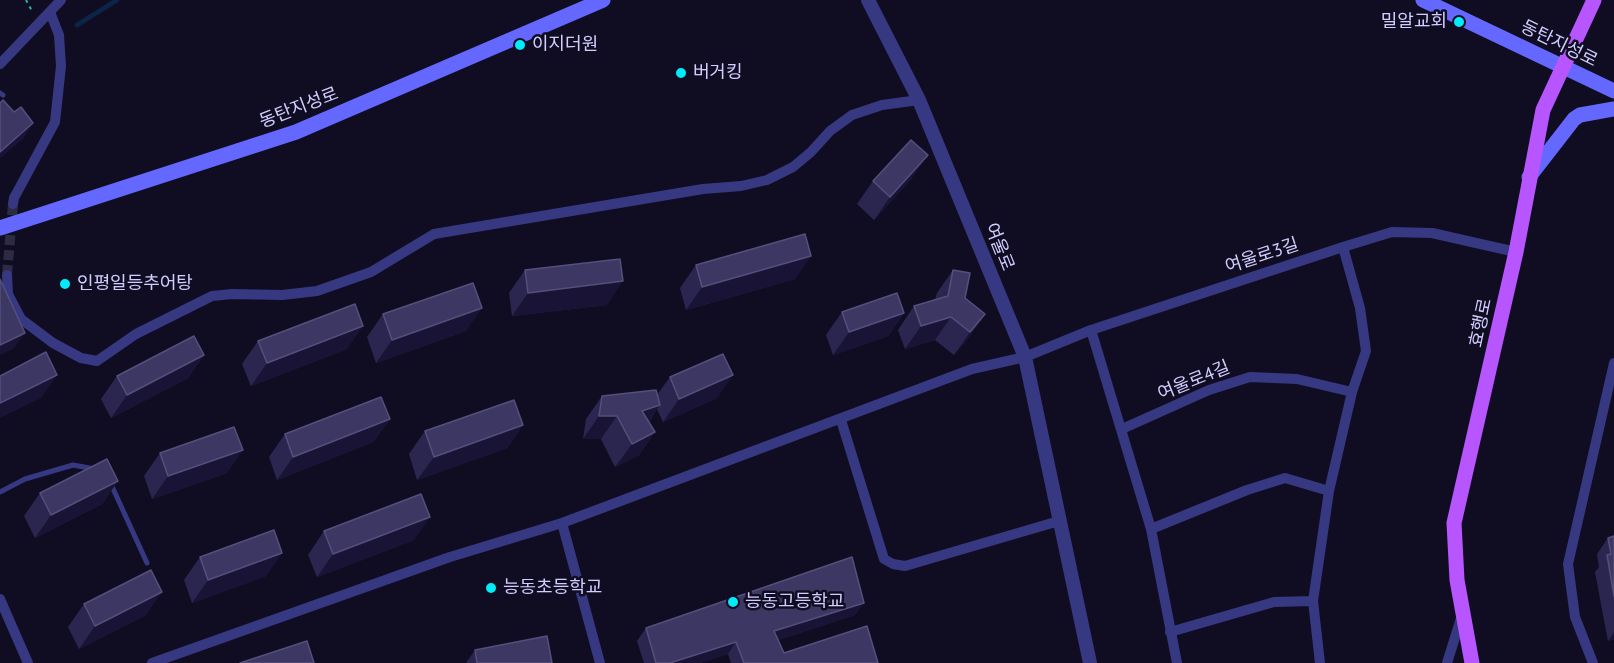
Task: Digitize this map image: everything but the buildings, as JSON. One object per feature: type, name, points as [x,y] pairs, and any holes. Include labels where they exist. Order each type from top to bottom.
[{"type":"main road","name":"동탄지성로","points":[[0,228],[296,132],[603,0]]},
{"type":"main road","name":"동탄지성로","points":[[1423,0],[1614,91]]},
{"type":"main road","name":"효행로","points":[[1472,663],[1457,580],[1454,523],[1516,252],[1543,110],[1594,0]]},
{"type":"main road","points":[[1529,177],[1574,119],[1580,115],[1614,109]]},
{"type":"street","points":[[0,64],[61,0]]},
{"type":"street","name":"여울로","points":[[868,0],[919,100],[1025,357],[1090,663]]},
{"type":"street","points":[[13,204],[14,198],[55,122],[61,66],[59,35],[50,12]]},
{"type":"street","points":[[7,275],[8,294],[21,319],[53,343],[81,357],[97,361],[136,334],[212,296],[282,295],[317,291],[371,272],[434,234],[767,180],[793,167],[812,152],[830,131],[852,115],[882,105],[919,100]]},
{"type":"street","name":"여울로3길","points":[[152,663],[450,557],[562,523],[972,369],[1025,357],[1091,330],[1392,232],[1432,233],[1516,252]]},
{"type":"street","points":[[1320,663],[1313,601],[1329,491],[1352,392],[1366,351],[1360,308],[1343,247]]},
{"type":"street","points":[[1091,330],[1151,529],[1177,663]]},
{"type":"street","points":[[1593,663],[1575,617],[1568,564],[1614,363]]},
{"type":"street","name":"여울로4길","points":[[1122,429],[1209,390],[1250,377],[1297,379],[1352,392]]},
{"type":"street","points":[[841,420],[884,559],[893,564],[906,566],[1059,521]]},
{"type":"street","points":[[1151,529],[1247,490],[1285,478],[1329,491]]},
{"type":"street","points":[[562,523],[600,663]]},
{"type":"street","points":[[0,599],[28,663]]},
{"type":"street","points":[[1170,632],[1274,602],[1313,601]]},
{"type":"street","points":[[1447,663],[1462,614]]},
{"type":"lane","points":[[0,492],[25,479],[73,465],[100,470]]},
{"type":"lane","points":[[106,477],[112,485],[147,563]]},
{"type":"waterway","points":[[77,25],[117,0]]},
{"type":"tunnel","points":[[7,275],[13,204]]},
{"type":"place","name":"밀알교회","points":[[1459,22]]},
{"type":"place","name":"이지더원","points":[[520,45]]},
{"type":"place","name":"버거킹","points":[[681,73]]},
{"type":"place","name":"인평일등추어탕","points":[[65,284]]},
{"type":"place","name":"능동초등학교","points":[[491,588]]},
{"type":"place","name":"능동고등학교","points":[[733,602]]}]
